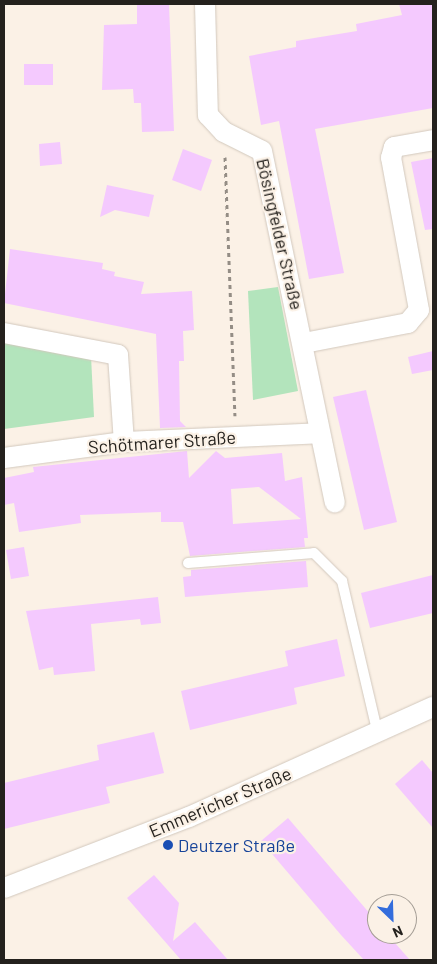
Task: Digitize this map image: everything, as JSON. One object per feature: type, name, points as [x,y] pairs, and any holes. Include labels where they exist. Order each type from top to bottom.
[{"type":"street","name":"Bösingfelder Straße","points":[[205,4],[208,115],[224,132],[262,151],[304,342],[320,433],[335,502]]},
{"type":"street","points":[[304,342],[408,323],[419,310],[391,158],[394,147],[433,140]]},
{"type":"street","points":[[4,333],[118,355],[124,442]]},
{"type":"street","name":"Schötmarer Straße","points":[[4,458],[124,442],[320,433]]},
{"type":"street","name":"Emmericher Straße","points":[[4,888],[190,817],[378,735],[433,707]]},
{"type":"lane","points":[[188,563],[314,552],[342,581],[378,735]]},
{"type":"path","points":[[224,132],[236,437]]},
{"type":"green space","points":[[278,287],[298,391],[253,400],[248,291]]},
{"type":"green space","points":[[4,343],[91,356],[94,417],[4,429]]},
{"type":"building","points":[[137,4],[169,4],[174,131],[142,132],[141,103],[134,103],[133,89],[102,90],[104,25],[137,24]]},
{"type":"building","points":[[399,4],[433,4],[433,108],[315,129],[344,273],[309,279],[279,121],[261,125],[249,56],[296,47],[296,41],[357,31],[356,24],[402,15]]},
{"type":"building","points":[[24,64],[53,64],[53,85],[24,85]]},
{"type":"building","points":[[60,142],[62,164],[40,166],[39,144]]},
{"type":"building","points":[[183,149],[212,160],[201,191],[172,180]]},
{"type":"building","points":[[433,158],[433,229],[425,230],[411,162]]},
{"type":"building","points":[[107,185],[154,195],[149,217],[115,210],[100,217]]},
{"type":"building","points":[[10,249],[103,263],[102,269],[115,272],[114,276],[144,282],[141,294],[192,291],[194,330],[183,331],[184,361],[179,361],[180,421],[186,427],[160,428],[156,334],[4,303]]},
{"type":"building","points":[[433,351],[433,370],[412,374],[408,357]]},
{"type":"building","points":[[366,390],[397,522],[364,530],[333,397]]},
{"type":"building","points":[[187,451],[189,478],[216,451],[225,458],[282,453],[285,481],[302,477],[308,538],[304,538],[305,547],[190,556],[183,522],[161,522],[161,512],[80,515],[81,523],[19,532],[14,503],[4,505],[4,478],[34,472],[33,467]],"holes":[[[259,487],[301,519],[233,524],[231,489]]]},
{"type":"building","points":[[24,547],[29,576],[11,579],[6,550]]},
{"type":"building","points":[[306,561],[308,587],[185,597],[183,577],[191,576],[191,570]]},
{"type":"building","points":[[433,575],[433,613],[370,628],[361,593]]},
{"type":"building","points":[[158,597],[161,623],[141,625],[140,619],[91,624],[95,671],[54,675],[53,667],[39,670],[26,611]]},
{"type":"building","points":[[337,639],[345,676],[294,688],[297,704],[190,730],[181,691],[288,666],[285,651]]},
{"type":"building","points":[[154,732],[164,773],[106,787],[110,803],[4,829],[4,783],[99,760],[97,745]]},
{"type":"building","points":[[422,760],[433,773],[433,828],[395,784]]},
{"type":"building","points":[[288,818],[367,910],[367,944],[396,944],[410,960],[364,960],[261,841]]},
{"type":"building","points":[[154,875],[179,903],[173,941],[195,922],[228,960],[181,960],[127,898]]},
{"type":"place","name":"Deutzer Straße","points":[[168,845]]}]
